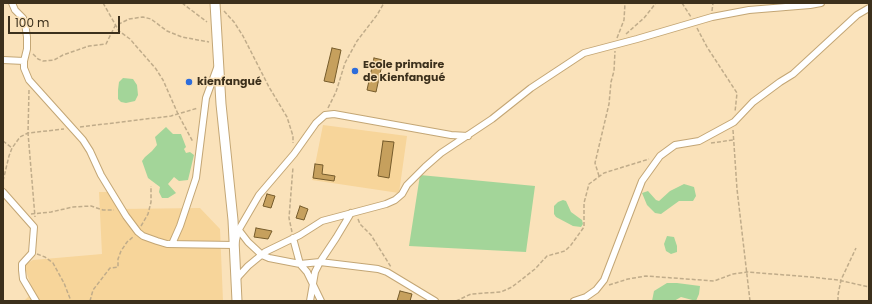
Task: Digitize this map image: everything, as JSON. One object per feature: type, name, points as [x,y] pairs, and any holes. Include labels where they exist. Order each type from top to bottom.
[{"type":"main road","points":[[215,3],[218,65],[235,245],[237,301]]},
{"type":"street","points":[[12,3],[15,10],[23,18],[27,38],[24,68],[29,80],[83,140],[101,175],[126,216],[138,232],[143,236],[157,242],[172,244],[235,245],[238,231],[259,195],[294,154],[316,123],[325,116],[334,114],[468,136]]},
{"type":"street","points":[[237,278],[262,255],[322,221],[386,204],[395,200],[402,194],[407,185],[441,153],[468,136],[531,88],[584,53],[712,17],[749,10],[822,3]]},
{"type":"street","points":[[574,301],[586,297],[596,290],[604,280],[642,181],[660,156],[675,145],[699,141],[734,122],[753,102],[793,74],[857,15],[869,8]]},
{"type":"street","points":[[3,60],[24,61]]},
{"type":"street","points":[[172,244],[180,226],[196,178],[206,98],[218,65]]},
{"type":"street","points":[[3,192],[34,227],[32,252],[22,264],[22,270],[23,279],[36,301]]},
{"type":"street","points":[[310,301],[315,272],[320,262],[353,213]]},
{"type":"street","points":[[233,220],[238,231],[248,242],[262,255],[269,258],[300,264],[320,262],[378,269],[398,278],[435,301]]},
{"type":"street","points":[[293,238],[300,264],[307,272],[321,301]]},
{"type":"path","points":[[102,3],[119,31],[130,39],[156,69],[200,154]]},
{"type":"path","points":[[182,3],[193,10],[201,18],[216,27]]},
{"type":"path","points":[[325,116],[336,92],[345,63],[357,41],[384,3]]},
{"type":"path","points":[[599,176],[595,163],[609,104],[611,82],[614,71],[615,45],[624,20],[625,3]]},
{"type":"path","points":[[626,34],[644,18],[656,3]]},
{"type":"path","points":[[682,3],[707,47],[737,93],[733,140],[750,301]]},
{"type":"path","points":[[222,10],[234,22],[243,36],[286,117],[293,136],[294,154],[289,218],[293,238]]},
{"type":"path","points":[[27,49],[38,59],[44,61],[54,60],[63,55],[89,46],[106,44],[115,26],[129,19],[143,17],[151,19],[167,31],[174,34],[217,44]]},
{"type":"path","points":[[29,80],[28,133],[36,214],[34,227]]},
{"type":"path","points":[[3,180],[12,148],[20,138],[28,133],[178,114],[205,106]]},
{"type":"path","points":[[699,141],[718,143],[733,140]]},
{"type":"path","points":[[3,141],[12,148]]},
{"type":"path","points":[[456,301],[471,294],[501,292],[512,287],[547,256],[564,251],[571,245],[584,227],[584,203],[589,184],[604,173],[660,156]]},
{"type":"path","points":[[90,301],[93,290],[110,268],[118,266],[118,259],[121,250],[138,232],[148,214],[151,202],[152,186]]},
{"type":"path","points":[[24,214],[36,214],[72,207],[91,206],[104,210],[117,211],[126,216]]},
{"type":"path","points":[[353,213],[360,224],[371,235],[398,278]]},
{"type":"path","points":[[838,301],[841,280],[856,248]]},
{"type":"path","points":[[32,252],[45,257],[53,263],[64,282],[71,301]]},
{"type":"path","points":[[609,285],[628,279],[646,276],[714,281],[733,274],[747,272],[790,274],[841,280],[869,286]]},
{"type":"shaded area","points":[[323,125],[407,136],[399,193],[312,180]]},
{"type":"shaded area","points":[[99,192],[111,192],[120,209],[200,208],[220,229],[223,301],[24,301],[33,292],[24,265],[33,260],[102,254]]},
{"type":"green space","points":[[123,78],[133,79],[137,85],[138,95],[135,101],[126,103],[121,102],[118,99],[119,82]]},
{"type":"green space","points":[[166,127],[173,134],[181,134],[186,147],[184,149],[186,153],[190,152],[194,155],[188,180],[179,181],[174,177],[168,184],[176,193],[168,198],[162,198],[159,192],[160,187],[148,178],[142,161],[157,145],[155,137]]},
{"type":"green space","points":[[420,175],[535,186],[526,252],[409,246]]},
{"type":"green space","points":[[684,184],[694,187],[696,196],[693,201],[679,201],[661,214],[655,213],[647,205],[642,193],[648,191],[656,200],[659,201],[670,191]]},
{"type":"green space","points":[[563,200],[566,201],[571,212],[582,220],[583,224],[581,227],[573,226],[556,217],[554,214],[554,206]]},
{"type":"green space","points":[[667,236],[674,237],[677,252],[671,254],[666,251],[664,244]]},
{"type":"green space","points":[[667,283],[700,286],[696,301],[681,297],[674,301],[652,301],[654,291]]},
{"type":"building","points":[[332,48],[341,50],[334,83],[324,81]]},
{"type":"building","points":[[374,58],[383,60],[376,92],[367,90]]},
{"type":"building","points":[[383,141],[394,142],[389,178],[378,176]]},
{"type":"building","points":[[315,164],[323,165],[322,174],[335,176],[334,181],[313,178]]},
{"type":"building","points":[[267,194],[275,196],[271,208],[263,206]]},
{"type":"building","points":[[300,206],[308,209],[304,220],[296,218]]},
{"type":"building","points":[[256,228],[272,231],[268,239],[254,237]]},
{"type":"building","points":[[400,291],[412,294],[410,301],[397,301]]},
{"type":"place","name":"Ecole primaire de Kienfangué","points":[[355,71]]},
{"type":"place","name":"kienfangué","points":[[189,82]]}]
